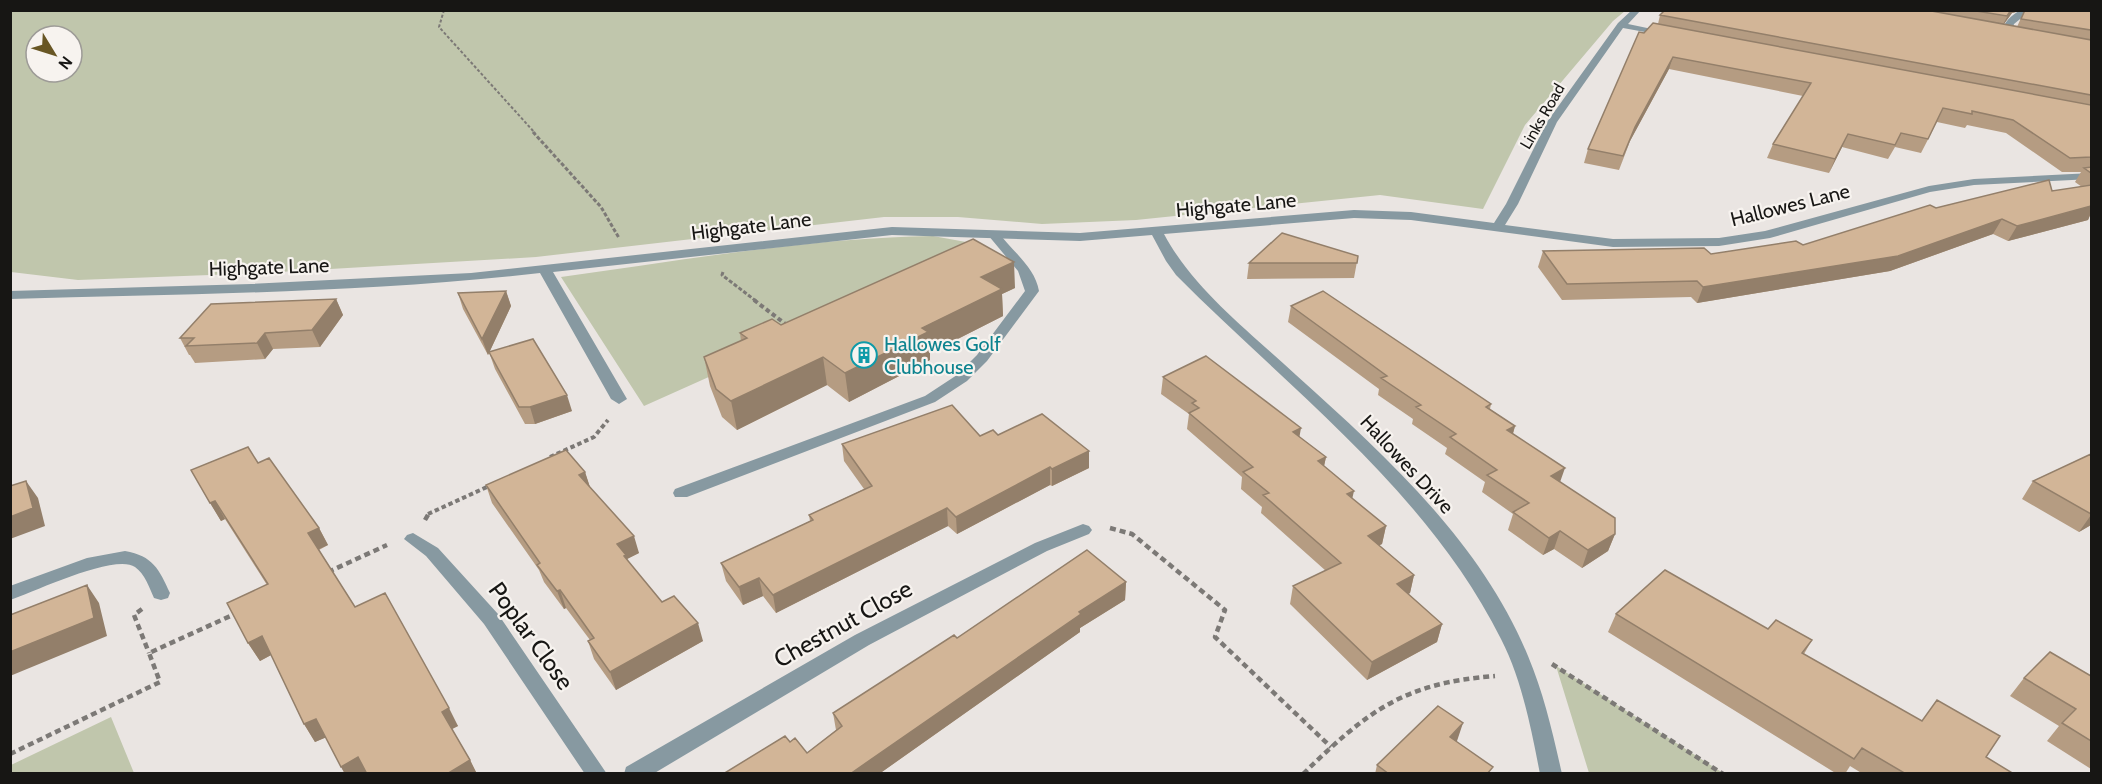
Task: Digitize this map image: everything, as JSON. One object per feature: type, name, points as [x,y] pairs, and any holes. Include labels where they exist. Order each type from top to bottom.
[{"type":"street","name":"Links Road","points":[[1496,229],[1512,204],[1552,122],[1621,24],[1637,10]]},
{"type":"street","points":[[2007,35],[2006,27],[2010,22],[2027,10]]},
{"type":"street","points":[[1621,24],[1679,36]]},
{"type":"street","points":[[1996,33],[2018,37]]},
{"type":"street","name":"Hallowes Lane","points":[[1496,229],[1613,243],[1719,242],[1766,235],[1929,189],[1974,182],[2091,176]]},
{"type":"street","name":"Highgate Lane","points":[[10,295],[263,288],[545,270],[892,231],[1080,237],[1370,213],[1411,216],[1496,229]]},
{"type":"street","name":"Hallowes Drive","points":[[1157,232],[1172,261],[1191,282],[1378,459],[1424,508],[1472,574],[1511,638],[1526,675],[1551,774]]},
{"type":"street","points":[[681,493],[930,399],[962,378],[982,358],[1032,291],[1033,282],[1029,274],[1006,252],[994,236]]},
{"type":"street","points":[[545,270],[619,399]]},
{"type":"street","name":"Chestnut Close","points":[[634,774],[862,640],[1041,547],[1083,531]]},
{"type":"street","name":"Poplar Close","points":[[413,539],[432,552],[491,619],[597,774]]},
{"type":"street","points":[[10,593],[97,561],[115,557],[135,558],[149,569],[161,593]]},
{"type":"path","points":[[444,10],[439,27],[601,207],[619,238],[627,261]]},
{"type":"path","points":[[729,248],[722,275],[790,328]]},
{"type":"path","points":[[543,461],[594,437],[615,413],[619,399]]},
{"type":"path","points":[[323,574],[389,545],[413,539],[429,513],[491,485]]},
{"type":"path","points":[[1083,531],[1107,527],[1132,534],[1225,610],[1215,637],[1331,747]]},
{"type":"path","points":[[10,754],[160,682],[134,615],[161,593]]},
{"type":"path","points":[[149,653],[247,609]]},
{"type":"path","points":[[1511,638],[1723,774]]},
{"type":"path","points":[[1303,774],[1362,719],[1400,699],[1461,678],[1526,675]]},
{"type":"green space","points":[[11,10],[1625,10],[1613,21],[1525,125],[1483,209],[1380,195],[1136,220],[1042,224],[958,217],[884,217],[536,257],[262,273],[78,280],[11,272]]},
{"type":"green space","points":[[933,236],[966,242],[981,255],[644,406],[561,277],[793,245]]},
{"type":"green space","points":[[1556,666],[1723,773],[1589,773]]},
{"type":"green space","points":[[111,717],[134,773],[11,773],[11,765]]},
{"type":"building","points":[[1665,10],[1926,10],[2091,40],[2091,95],[1660,15]]},
{"type":"building","points":[[1970,10],[2011,10],[2007,16]]},
{"type":"building","points":[[2025,10],[2091,10],[2091,30],[2021,19]]},
{"type":"building","points":[[1653,23],[2091,105],[2091,157],[2070,158],[2013,120],[1972,111],[1972,114],[1943,108],[1928,139],[1901,133],[1895,145],[1848,134],[1835,159],[1773,144],[1811,83],[1673,57],[1635,127],[1623,156],[1588,149],[1639,32],[1644,33]]},
{"type":"building","points":[[2049,180],[2052,191],[2091,185],[2091,206],[2017,226],[2002,219],[1898,256],[1703,287],[1697,281],[1567,284],[1543,251],[1704,248],[1711,254],[1796,241],[1803,245],[1930,205],[1936,208]]},
{"type":"building","points":[[1282,233],[1358,256],[1357,263],[1249,263]]},
{"type":"building","points":[[973,239],[1014,262],[981,277],[1002,289],[922,328],[928,332],[845,373],[823,357],[731,401],[716,389],[704,357],[747,338],[740,333],[772,319],[781,325]]},
{"type":"building","points":[[506,291],[482,339],[458,293]]},
{"type":"building","points":[[1323,291],[1491,404],[1486,407],[1515,426],[1507,430],[1565,468],[1551,476],[1615,518],[1615,534],[1588,550],[1560,531],[1549,538],[1513,512],[1529,503],[1487,475],[1497,470],[1450,437],[1456,434],[1416,407],[1421,405],[1381,378],[1387,376],[1291,306]]},
{"type":"building","points":[[336,299],[312,330],[265,333],[257,343],[186,346],[194,338],[180,338],[211,304]]},
{"type":"building","points":[[533,339],[567,395],[530,407],[519,407],[489,352]]},
{"type":"building","points":[[1206,356],[1301,428],[1293,432],[1326,457],[1318,461],[1354,491],[1347,494],[1386,526],[1368,536],[1414,575],[1397,584],[1442,624],[1372,662],[1293,586],[1341,563],[1263,495],[1269,493],[1243,472],[1253,467],[1189,413],[1199,408],[1192,403],[1196,401],[1163,377]]},
{"type":"building","points":[[952,405],[980,436],[993,430],[998,435],[1042,414],[1089,451],[1052,469],[1050,467],[956,517],[947,508],[773,595],[759,578],[739,587],[721,563],[813,520],[809,515],[872,486],[842,444]]},
{"type":"building","points":[[248,447],[258,463],[269,458],[319,528],[308,533],[355,607],[385,593],[449,708],[442,712],[470,760],[447,774],[367,774],[358,757],[341,767],[316,719],[304,724],[262,636],[248,643],[227,603],[268,584],[215,501],[210,503],[191,470]]},
{"type":"building","points":[[566,450],[585,472],[579,475],[634,536],[617,544],[626,555],[624,556],[662,602],[674,596],[698,623],[610,672],[588,641],[594,638],[560,590],[557,591],[537,565],[540,563],[486,485]]},
{"type":"building","points":[[2091,454],[2091,514],[2033,481]]},
{"type":"building","points":[[26,481],[33,508],[10,517],[10,486]]},
{"type":"building","points":[[1087,550],[1126,582],[1079,612],[1081,614],[850,774],[723,774],[785,736],[790,742],[795,738],[807,753],[842,726],[833,713],[954,635],[957,638]]},
{"type":"building","points":[[1665,570],[1768,629],[1776,620],[1812,640],[1802,653],[1922,721],[1937,700],[2000,736],[1986,757],[2014,774],[1906,774],[1862,748],[1854,759],[1616,614]]},
{"type":"building","points":[[87,585],[94,618],[10,652],[10,615]]},
{"type":"building","points":[[2050,652],[2091,676],[2091,741],[2062,723],[2076,709],[2024,678]]},
{"type":"building","points":[[1438,706],[1463,723],[1450,737],[1493,767],[1487,774],[1389,774],[1377,765]]},
{"type":"place","name":"Hallowes Golf Clubhouse","points":[[864,355]]}]
